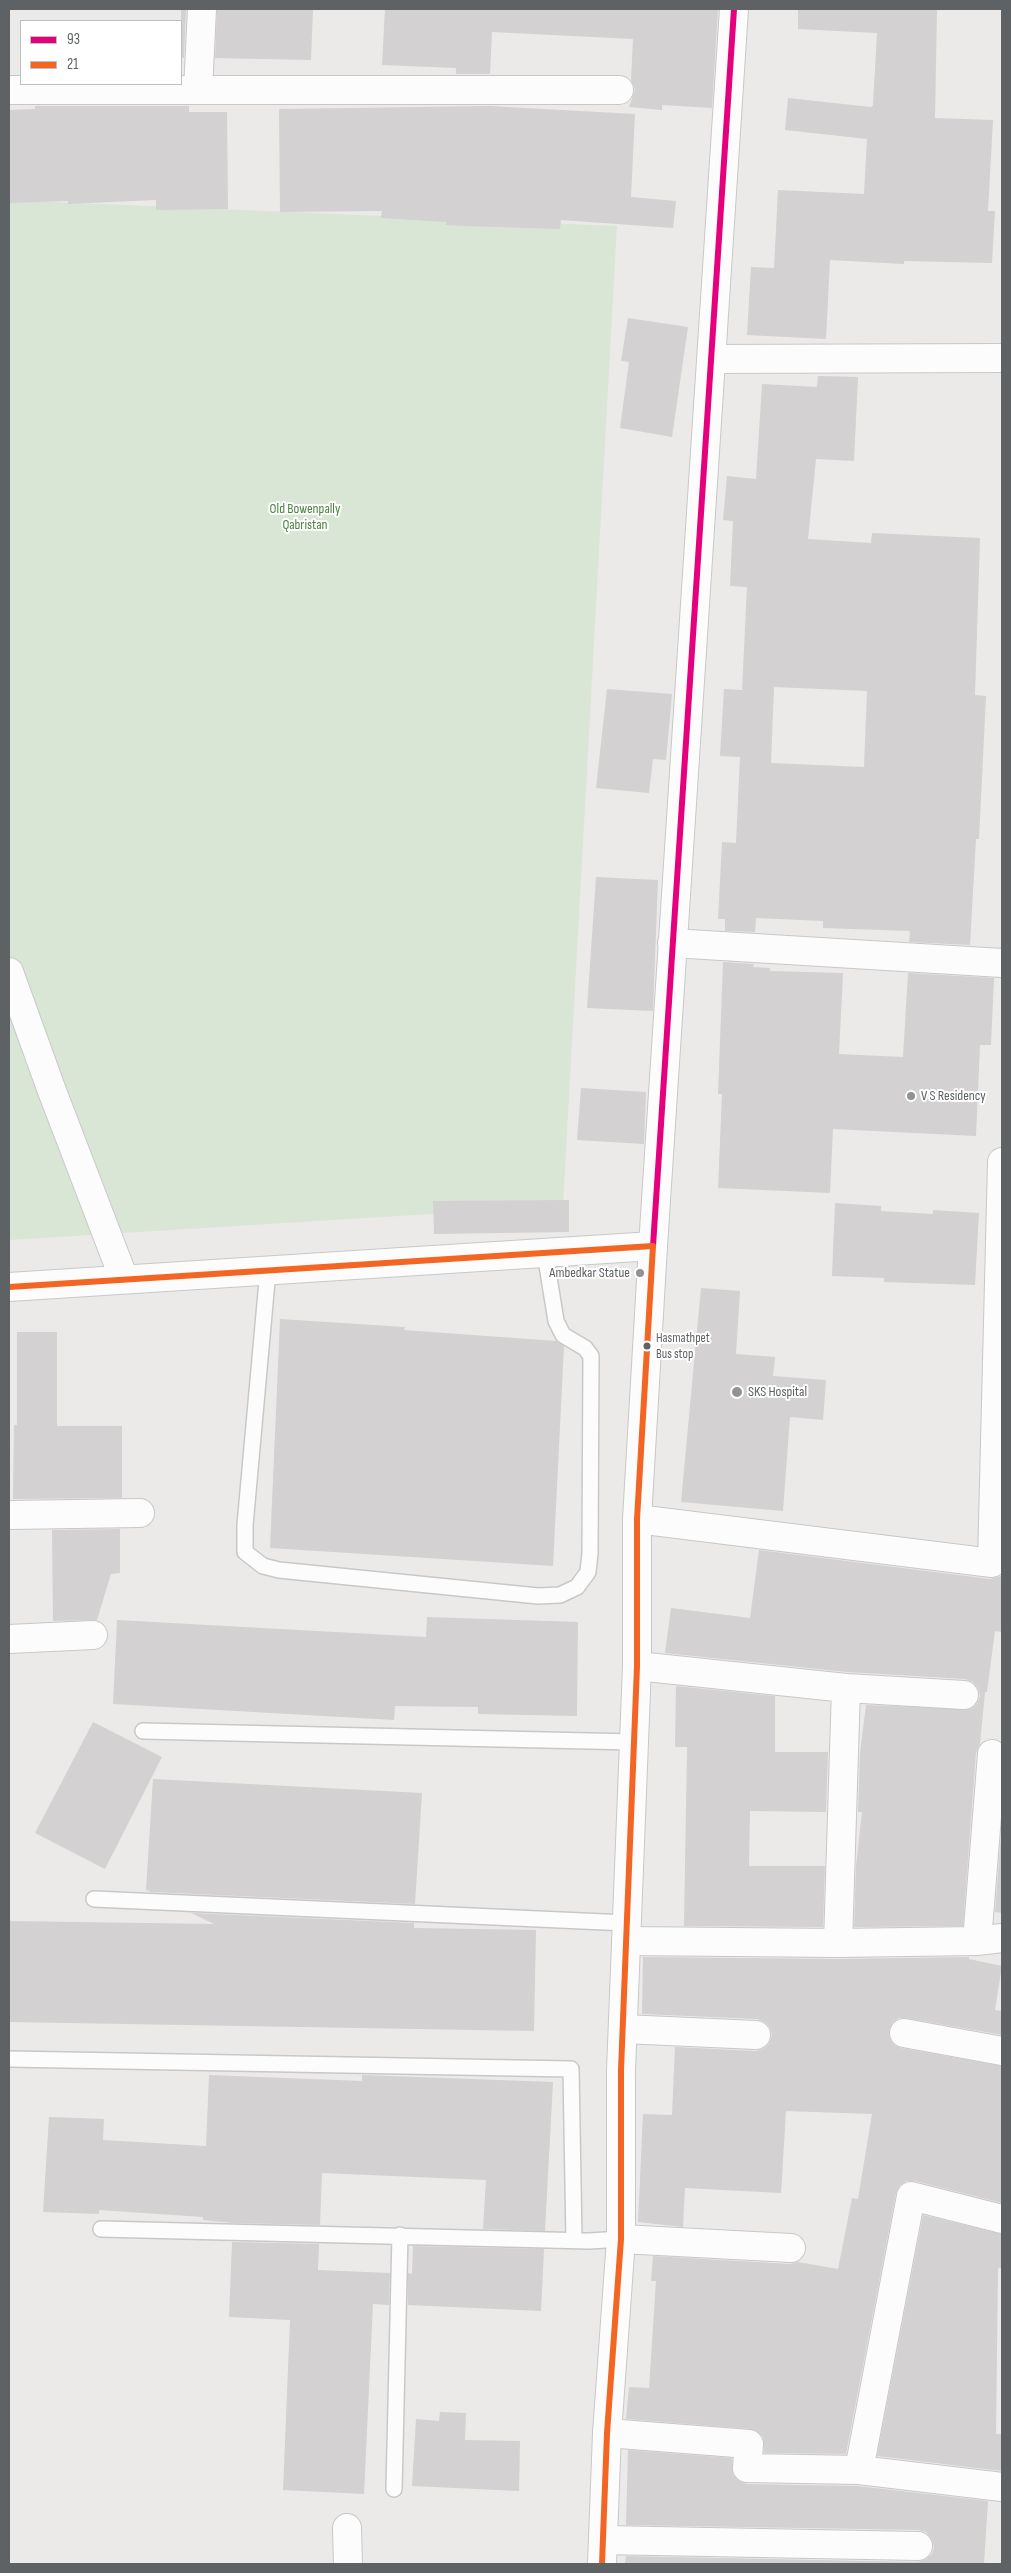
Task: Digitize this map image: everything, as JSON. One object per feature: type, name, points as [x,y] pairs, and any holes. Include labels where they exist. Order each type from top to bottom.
[{"type":"street","points":[[198,90],[202,9]]},
{"type":"street","points":[[734,9],[672,943],[637,1519],[636,1666],[623,2029],[620,2239],[607,2433],[602,2552],[918,2546]]},
{"type":"street","points":[[9,90],[618,90]]},
{"type":"street","points":[[711,359],[1002,358]]},
{"type":"street","points":[[672,943],[1002,963]]},
{"type":"street","points":[[9,972],[124,1280]]},
{"type":"street","points":[[637,1519],[997,1563],[1002,1162]]},
{"type":"street","points":[[9,1287],[653,1246]]},
{"type":"street","points":[[9,1515],[140,1513]]},
{"type":"street","points":[[9,1639],[93,1635]]},
{"type":"street","points":[[636,1666],[846,1688],[964,1695]]},
{"type":"street","points":[[838,1942],[846,1688]]},
{"type":"street","points":[[626,1932],[838,1942],[989,1940],[992,1754]]},
{"type":"street","points":[[623,2029],[756,2035]]},
{"type":"street","points":[[904,2033],[1002,2051]]},
{"type":"street","points":[[859,2470],[911,2196],[1002,2219]]},
{"type":"street","points":[[620,2239],[791,2248]]},
{"type":"street","points":[[607,2433],[750,2444],[747,2468],[859,2470],[1002,2487]]},
{"type":"street","points":[[347,2528],[348,2564]]},
{"type":"lane","points":[[268,1270],[245,1525],[245,1552],[263,1566],[279,1570],[538,1596],[560,1595],[577,1587],[588,1572],[590,1553],[591,1356],[585,1348],[563,1335],[556,1321],[545,1253]]},
{"type":"lane","points":[[144,1731],[634,1742]]},
{"type":"lane","points":[[94,1899],[626,1932]]},
{"type":"lane","points":[[9,2060],[571,2069],[574,2240]]},
{"type":"lane","points":[[101,2229],[574,2240],[620,2239]]},
{"type":"lane","points":[[394,2489],[400,2235]]},
{"type":"green space","name":"Old Bowenpally Qabristan","points":[[9,200],[617,226],[563,1206],[9,1240]]},
{"type":"building","points":[[181,9],[186,9],[184,58],[182,58]]},
{"type":"building","points":[[217,9],[313,9],[311,60],[215,58]]},
{"type":"building","points":[[385,9],[718,9],[712,108],[662,105],[662,110],[629,107],[635,90],[631,80],[633,39],[492,32],[490,74],[456,74],[456,68],[382,65]]},
{"type":"building","points":[[798,9],[937,9],[935,118],[993,120],[988,211],[995,211],[992,263],[904,261],[904,264],[830,260],[826,339],[747,335],[751,267],[774,268],[778,190],[864,194],[867,139],[785,130],[788,98],[871,107],[873,105],[877,33],[798,29]]},
{"type":"building","points":[[35,106],[189,106],[189,112],[227,112],[228,209],[156,210],[156,200],[68,204],[68,201],[9,203],[9,110],[35,109]]},
{"type":"building","points":[[489,106],[635,114],[631,197],[676,201],[673,228],[561,220],[560,229],[465,226],[446,225],[446,222],[381,218],[382,211],[280,212],[279,109]]},
{"type":"building","points":[[628,318],[688,327],[672,437],[620,428],[629,362],[621,361]]},
{"type":"building","points":[[818,376],[858,377],[854,461],[816,459],[808,539],[871,543],[872,533],[980,538],[975,695],[986,696],[979,839],[976,839],[970,945],[909,942],[910,931],[823,928],[823,921],[756,918],[755,932],[725,931],[725,919],[718,919],[722,842],[736,843],[740,757],[720,756],[724,689],[742,690],[747,587],[730,586],[733,521],[723,520],[727,476],[756,479],[762,384],[817,387]],"holes":[[[774,687],[867,691],[864,767],[771,763]]]},
{"type":"building","points":[[607,689],[672,694],[666,760],[653,759],[649,793],[596,788]]},
{"type":"building","points":[[596,877],[658,880],[653,1011],[587,1008]]},
{"type":"building","points":[[723,962],[754,964],[753,967],[770,968],[770,971],[843,973],[839,1054],[903,1057],[908,973],[994,978],[991,1045],[980,1045],[976,1136],[833,1129],[830,1193],[718,1188],[722,1094],[718,1094]]},
{"type":"building","points":[[581,1088],[646,1092],[644,1144],[577,1140]]},
{"type":"building","points":[[569,1200],[569,1232],[434,1234],[433,1201]]},
{"type":"building","points":[[835,1203],[881,1206],[881,1211],[933,1214],[933,1210],[979,1213],[975,1285],[884,1282],[884,1278],[832,1276]]},
{"type":"building","points":[[701,1288],[740,1291],[736,1354],[775,1357],[773,1376],[826,1380],[823,1420],[790,1417],[783,1511],[681,1502]]},
{"type":"building","points":[[280,1319],[405,1327],[404,1330],[556,1341],[564,1346],[553,1566],[270,1548]]},
{"type":"building","points":[[17,1332],[57,1332],[57,1426],[122,1426],[122,1498],[13,1499],[14,1425],[17,1425]]},
{"type":"building","points":[[120,1529],[120,1573],[111,1574],[97,1620],[53,1621],[52,1530]]},
{"type":"building","points":[[759,1550],[990,1579],[1002,1576],[1002,1632],[995,1631],[987,1692],[985,1692],[980,1744],[976,1753],[963,1926],[854,1927],[856,1866],[862,1812],[858,1812],[860,1753],[866,1705],[971,1709],[977,1704],[980,1696],[978,1688],[973,1682],[965,1679],[847,1672],[665,1653],[671,1608],[750,1618]]},
{"type":"building","points":[[427,1617],[578,1622],[577,1716],[478,1714],[478,1707],[395,1706],[394,1720],[113,1704],[117,1620],[426,1637]]},
{"type":"building","points":[[676,1686],[775,1696],[775,1752],[828,1752],[826,1812],[750,1811],[749,1866],[825,1866],[823,1927],[684,1926],[687,1747],[675,1747]]},
{"type":"building","points":[[93,1722],[162,1757],[105,1869],[35,1833]]},
{"type":"building","points":[[153,1779],[422,1793],[415,1904],[151,1892],[146,1890]]},
{"type":"building","points":[[1002,1822],[1002,1913],[995,1912]]},
{"type":"building","points":[[191,1913],[414,1923],[414,1928],[536,1930],[534,2031],[9,2022],[9,1921],[214,1924]]},
{"type":"building","points":[[643,1957],[838,1959],[969,1957],[969,1959],[1002,1966],[995,2010],[1002,2011],[1002,2035],[906,2018],[899,2018],[892,2023],[889,2030],[890,2039],[894,2045],[901,2048],[1002,2066],[1002,2203],[915,2181],[906,2181],[899,2186],[896,2193],[846,2454],[764,2453],[763,2437],[757,2431],[751,2429],[626,2419],[629,2387],[649,2388],[656,2281],[651,2281],[653,2256],[790,2264],[798,2262],[838,2269],[852,2198],[858,2199],[872,2114],[786,2111],[781,2193],[685,2188],[683,2227],[638,2222],[643,2114],[672,2115],[675,2047],[756,2051],[763,2049],[769,2044],[772,2035],[770,2028],[765,2022],[757,2019],[642,2014]]},
{"type":"building","points":[[209,2075],[362,2081],[362,2075],[553,2082],[545,2231],[483,2229],[486,2180],[322,2173],[320,2225],[233,2223],[203,2220],[203,2217],[99,2210],[99,2214],[43,2212],[49,2117],[104,2119],[103,2140],[206,2146]]},
{"type":"building","points":[[923,2215],[1002,2234],[1002,2268],[998,2268],[996,2434],[1002,2434],[1002,2471],[877,2456]]},
{"type":"building","points":[[232,2242],[319,2244],[318,2270],[390,2273],[389,2305],[373,2304],[364,2494],[283,2490],[290,2320],[229,2317]]},
{"type":"building","points":[[413,2246],[544,2249],[541,2311],[408,2305],[408,2273],[412,2274]]},
{"type":"building","points":[[440,2412],[466,2413],[465,2440],[520,2441],[519,2491],[412,2486],[416,2419],[439,2421]]},
{"type":"building","points":[[628,2450],[732,2458],[733,2475],[739,2481],[747,2484],[858,2486],[988,2501],[984,2564],[625,2564],[626,2556],[918,2562],[932,2554],[934,2547],[931,2538],[926,2532],[918,2530],[626,2525]]},
{"type":"transit line","name":"93","points":[[653,1246],[734,9]]},
{"type":"transit line","name":"21","points":[[9,1287],[653,1246],[637,1519],[637,1666],[621,2070],[621,2239],[607,2433],[602,2564]]},
{"type":"place","name":"V S Residency","points":[[911,1096]]},
{"type":"place","name":"Ambedkar Statue","points":[[640,1273]]},
{"type":"place","name":"Hasmathpet Bus stop","points":[[647,1346]]},
{"type":"place","name":"SKS Hospital","points":[[737,1392]]}]
